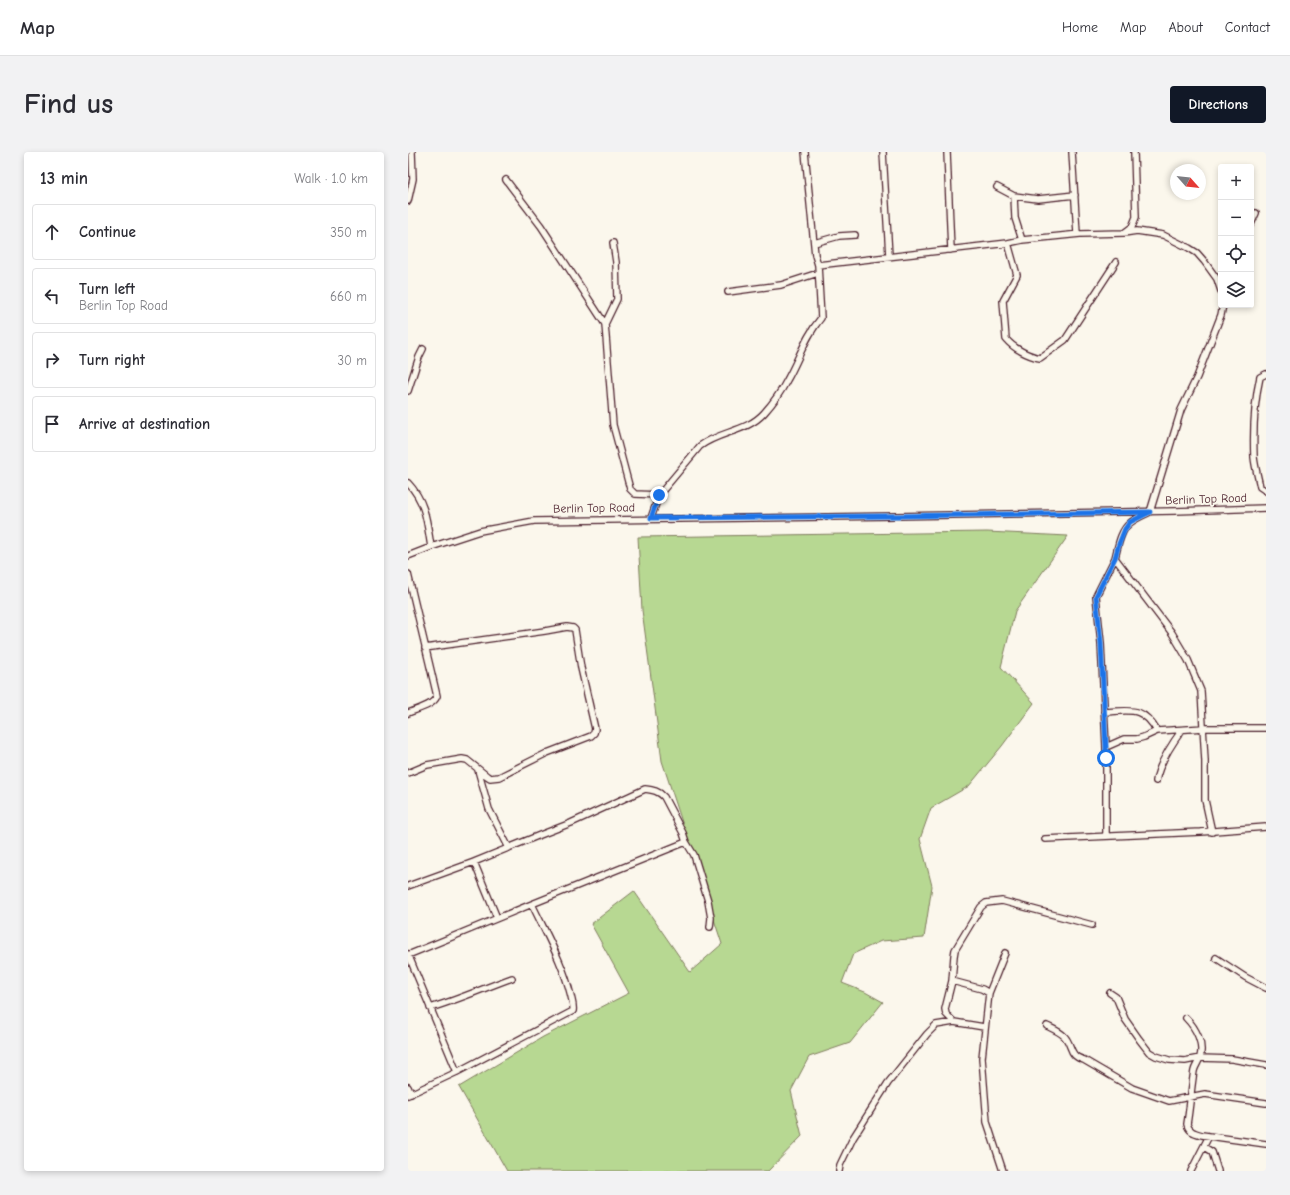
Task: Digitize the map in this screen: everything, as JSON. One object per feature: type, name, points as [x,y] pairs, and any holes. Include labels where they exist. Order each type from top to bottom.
[{"type":"street","points":[[408,201],[412,178],[412,152]]},
{"type":"street","points":[[651,518],[659,495],[700,446],[717,436],[748,426],[764,413],[788,380],[804,342],[821,318],[818,265],[814,243],[805,152]]},
{"type":"street","points":[[883,152],[889,256]]},
{"type":"street","points":[[947,152],[951,250]]},
{"type":"street","points":[[1072,152],[1077,234]]},
{"type":"street","points":[[1124,233],[1132,226],[1136,217],[1134,152]]},
{"type":"street","points":[[506,180],[541,226],[605,324],[613,425],[629,486],[635,494],[659,495]]},
{"type":"street","points":[[997,187],[1014,196],[1038,199],[1075,195]]},
{"type":"street","points":[[1014,196],[1016,218],[1022,240]]},
{"type":"street","points":[[1254,217],[1256,213]]},
{"type":"street","points":[[818,265],[1077,234],[1124,233],[1137,231],[1164,235],[1189,248],[1204,260],[1218,279]]},
{"type":"street","points":[[814,243],[839,236],[855,235]]},
{"type":"street","points":[[605,324],[617,299],[614,243]]},
{"type":"street","points":[[1008,243],[1017,275],[1003,301],[1006,339],[1024,352],[1040,358],[1064,340],[1116,262]]},
{"type":"street","points":[[728,292],[781,285],[818,273]]},
{"type":"street","points":[[1106,836],[1106,747],[1101,643],[1096,596],[1115,558],[1125,529],[1130,522],[1150,512],[1181,410],[1197,377],[1222,308]]},
{"type":"street","points":[[408,391],[423,349]]},
{"type":"street","points":[[1266,374],[1260,377],[1256,394],[1254,459],[1260,487],[1266,491]]},
{"type":"street","points":[[408,483],[418,496],[425,510],[431,547]]},
{"type":"street","name":"Berlin Top Road","points":[[408,556],[480,531],[534,521],[651,518],[1150,512],[1266,508]]},
{"type":"street","points":[[1115,558],[1172,633],[1188,660],[1201,691],[1204,728],[1205,800],[1212,832]]},
{"type":"street","points":[[408,574],[437,696],[436,700],[430,704],[408,713]]},
{"type":"street","points":[[408,773],[427,765],[456,759],[467,760],[490,778],[499,777],[547,754],[582,741],[594,733],[595,729],[580,668],[574,629],[567,626],[545,631],[425,648]]},
{"type":"street","points":[[1104,712],[1137,711],[1151,722],[1157,731]]},
{"type":"street","points":[[1106,747],[1124,739],[1137,739],[1157,731],[1204,728],[1266,728]]},
{"type":"street","points":[[1156,781],[1157,775],[1170,746],[1182,730]]},
{"type":"street","points":[[478,770],[489,809],[509,848]]},
{"type":"street","points":[[408,886],[474,862],[571,823],[645,789],[656,791],[664,797],[694,855],[708,901],[711,918],[710,927]]},
{"type":"street","points":[[1045,839],[1212,832],[1266,828]]},
{"type":"street","points":[[457,1072],[408,955],[686,842]]},
{"type":"street","points":[[474,862],[497,918]]},
{"type":"street","points":[[954,1022],[946,1014],[945,1009],[952,981],[955,950],[981,907],[986,903],[1002,901],[1092,925]]},
{"type":"street","points":[[408,1087],[410,1094],[457,1072],[573,1011],[569,988],[558,955],[532,904]]},
{"type":"street","points":[[1003,1171],[987,1122],[982,1058],[984,1027],[989,993],[1005,953]]},
{"type":"street","points":[[1216,958],[1244,977],[1266,988]]},
{"type":"street","points":[[430,1008],[454,1002],[489,986],[512,978]]},
{"type":"street","points":[[952,981],[982,989],[989,993]]},
{"type":"street","points":[[1110,993],[1116,997],[1125,1019],[1149,1052],[1156,1056],[1169,1060],[1185,1061],[1200,1058],[1232,1059],[1266,1065]]},
{"type":"street","points":[[1186,1018],[1191,1023],[1202,1049],[1200,1058],[1194,1070],[1187,1124],[1188,1127],[1195,1134],[1266,1144]]},
{"type":"street","points":[[839,1171],[840,1165],[853,1138],[888,1083],[936,1025],[954,1022],[984,1027]]},
{"type":"street","points":[[1047,1026],[1065,1037],[1073,1054],[1077,1058],[1084,1060],[1142,1093],[1168,1101],[1205,1094],[1266,1103]]},
{"type":"street","points":[[1191,1171],[1209,1136]]},
{"type":"street","points":[[1204,1147],[1212,1152],[1218,1171]]},
{"type":"green space","points":[[987,532],[1068,536],[1015,611],[1001,667],[1034,703],[1002,746],[969,786],[931,808],[920,839],[932,886],[924,938],[881,941],[853,954],[842,983],[865,992],[883,1002],[850,1043],[809,1057],[791,1091],[802,1136],[768,1171],[507,1171],[459,1087],[543,1037],[629,993],[591,924],[634,891],[690,972],[722,944],[662,761],[642,610],[638,537]]},
{"type":"route","points":[[659,495],[651,518],[1150,512],[1130,522],[1125,529],[1115,558],[1096,596],[1101,643],[1106,758]]}]
